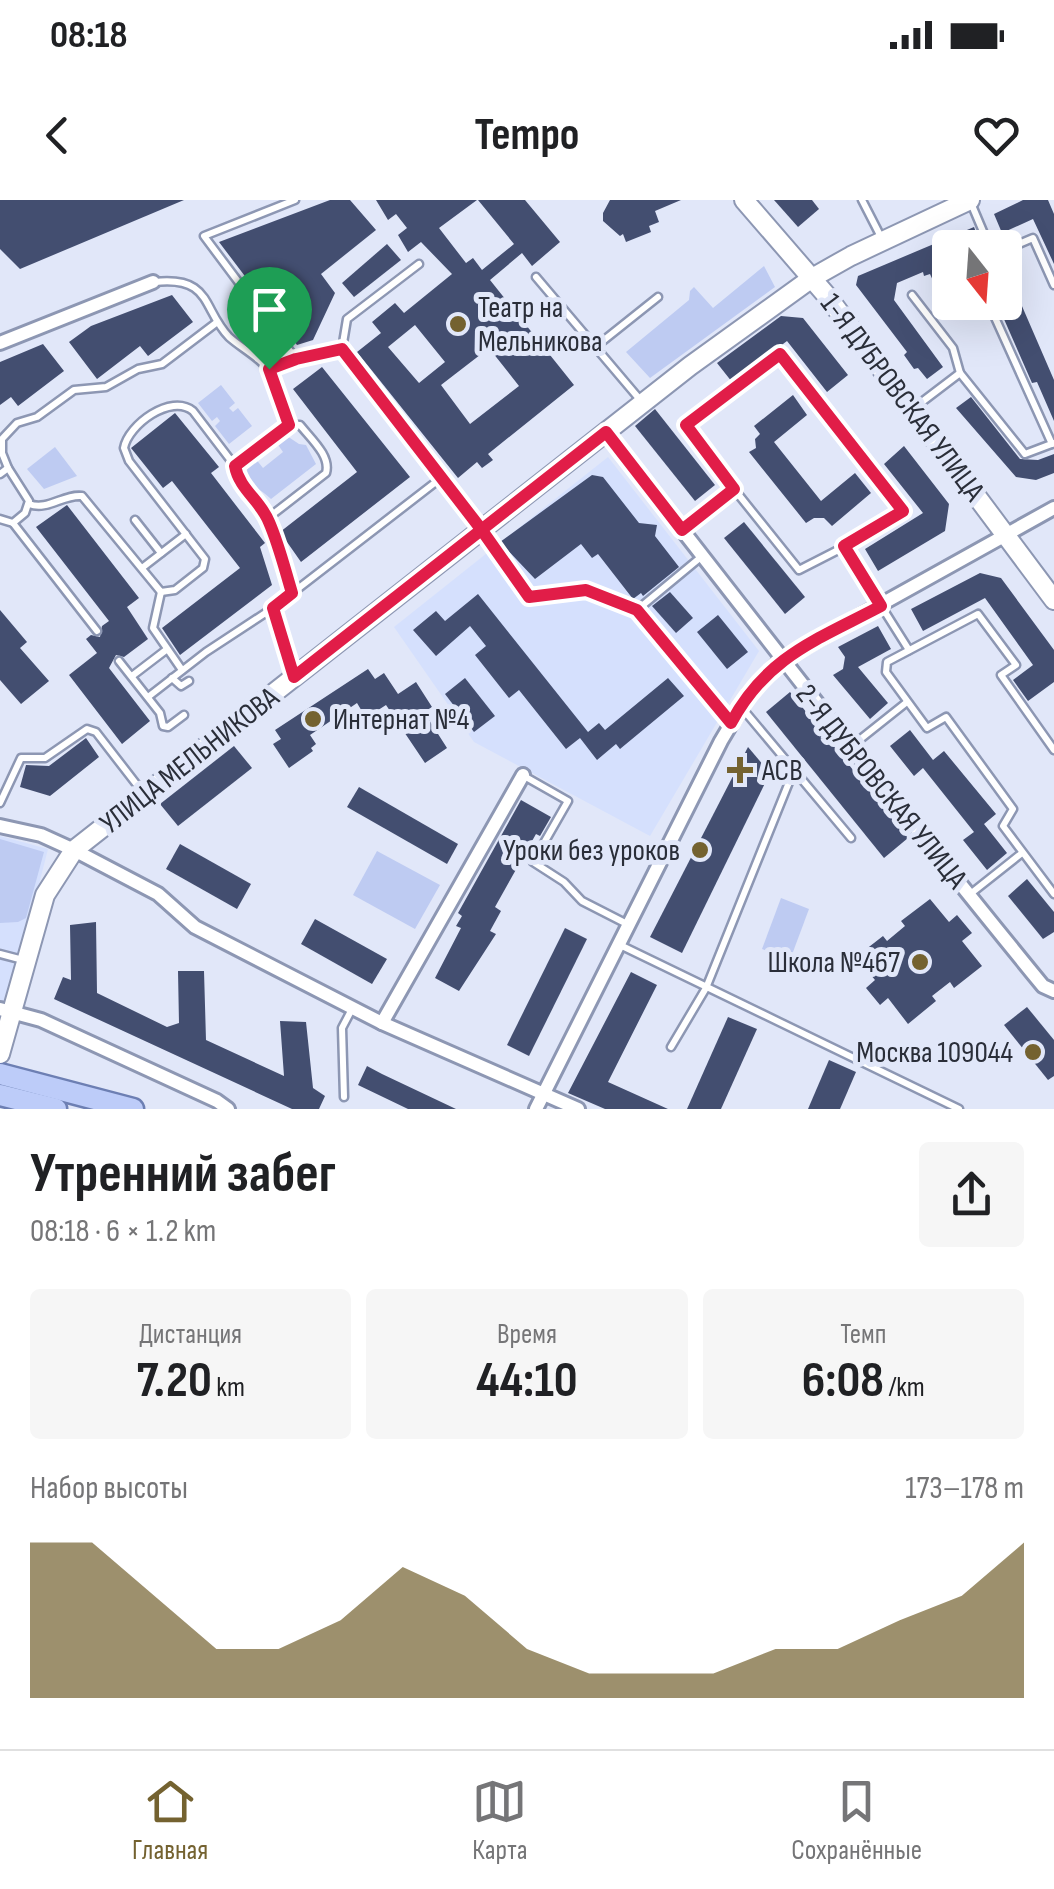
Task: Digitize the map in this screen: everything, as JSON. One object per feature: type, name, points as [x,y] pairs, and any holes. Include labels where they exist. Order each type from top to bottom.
[{"type":"main road","points":[[0,1074],[133,1109]]},
{"type":"main road","points":[[0,1095],[56,1109]]},
{"type":"street","name":"1-Я ДУБРОВСКАЯ УЛИЦА","points":[[744,200],[812,278],[914,408],[1054,600]]},
{"type":"street","name":"УЛИЦА МЕЛЬНИКОВА","points":[[0,1054],[6,1011],[45,895],[74,850],[642,403],[812,278],[970,200]]},
{"type":"street","points":[[0,343],[153,282]]},
{"type":"street","name":"2-Я ДУБРОВСКАЯ УЛИЦА","points":[[606,432],[850,747],[969,895],[1050,985]]},
{"type":"street","points":[[536,1109],[740,706],[781,660],[1054,508]]},
{"type":"street","points":[[382,1023],[523,775]]},
{"type":"street","points":[[0,826],[41,836],[74,850],[158,894],[195,928],[382,1023],[578,1109]]},
{"type":"street","points":[[6,1011],[41,1020],[228,1109]]},
{"type":"lane","points":[[294,200],[204,236],[296,359]]},
{"type":"lane","points":[[862,200],[883,241]]},
{"type":"lane","points":[[970,200],[982,230]]},
{"type":"lane","points":[[1022,243],[1033,238],[1054,285]]},
{"type":"lane","points":[[419,264],[347,320],[342,349],[529,597],[586,590],[637,610],[731,723]]},
{"type":"lane","points":[[536,277],[642,403]]},
{"type":"lane","points":[[153,282],[173,282],[198,291],[214,309],[216,323],[269,369],[289,425]]},
{"type":"lane","points":[[912,295],[953,348],[960,373],[1026,454],[1053,443],[996,320]]},
{"type":"lane","points":[[594,348],[658,297]]},
{"type":"lane","points":[[13,523],[25,513],[28,495],[8,468],[2,454],[2,439],[18,423],[38,417],[74,390],[113,385],[138,369],[162,364],[216,323]]},
{"type":"lane","points":[[269,369],[342,349]]},
{"type":"lane","points":[[780,354],[903,511],[844,546],[799,570],[686,425],[780,354]]},
{"type":"lane","points":[[914,408],[960,373]]},
{"type":"lane","points":[[161,592],[175,590],[205,565],[126,456],[124,444],[128,434],[166,405],[181,404],[193,411],[235,466],[239,480],[268,518],[292,593]]},
{"type":"lane","points":[[235,466],[289,425],[300,425],[326,458],[328,470],[268,518]]},
{"type":"lane","points":[[0,474],[8,468]]},
{"type":"lane","points":[[148,697],[273,608],[441,478]]},
{"type":"lane","points":[[682,530],[734,489]]},
{"type":"lane","points":[[29,504],[40,507],[82,496],[161,592]]},
{"type":"lane","points":[[0,519],[13,523],[96,631]]},
{"type":"lane","points":[[135,520],[161,553]]},
{"type":"lane","points":[[142,568],[186,534]]},
{"type":"lane","points":[[844,546],[909,650]]},
{"type":"lane","points":[[637,610],[702,556]]},
{"type":"lane","points":[[161,592],[152,624],[156,636],[182,670]]},
{"type":"lane","points":[[273,608],[294,677]]},
{"type":"lane","points":[[1054,750],[1001,675],[1016,665],[978,614],[887,662],[886,672],[927,728],[946,717],[1013,809],[1002,826],[1054,894]]},
{"type":"lane","points":[[132,676],[166,650]]},
{"type":"lane","points":[[120,660],[160,713],[165,727],[184,715]]},
{"type":"lane","points":[[172,678],[181,686],[190,681]]},
{"type":"lane","points":[[850,747],[907,702]]},
{"type":"lane","points":[[740,706],[851,838]]},
{"type":"lane","points":[[0,803],[20,758],[44,758],[86,729],[96,732],[144,795]]},
{"type":"lane","points":[[671,1047],[706,988],[794,770]]},
{"type":"lane","points":[[523,775],[568,801],[534,862],[564,882],[582,901],[629,924]]},
{"type":"lane","points":[[969,895],[1022,852]]},
{"type":"lane","points":[[619,944],[796,1028],[942,1105],[959,1109]]},
{"type":"lane","points":[[0,954],[26,960]]},
{"type":"lane","points":[[344,1097],[342,1028],[352,1008]]},
{"type":"shaded area","points":[[764,266],[775,287],[650,378],[626,352],[689,300],[694,287],[713,308]]},
{"type":"shaded area","points":[[221,385],[235,403],[229,408],[233,412],[238,408],[252,426],[229,444],[215,426],[220,421],[217,417],[212,421],[198,403]]},
{"type":"shaded area","points":[[287,436],[306,445],[316,464],[271,499],[252,483],[247,468],[255,458],[263,468],[283,452],[276,442]]},
{"type":"shaded area","points":[[55,447],[77,476],[44,489],[27,469]]},
{"type":"shaded area","points":[[608,457],[759,651],[650,836],[474,742],[394,627]]},
{"type":"shaded area","points":[[0,836],[48,849],[8,1005],[0,1003]]},
{"type":"shaded area","points":[[0,839],[44,852],[26,918],[18,922],[0,923]]},
{"type":"shaded area","points":[[377,851],[440,885],[415,929],[353,895]]},
{"type":"shaded area","points":[[781,898],[809,909],[790,960],[762,949]]},
{"type":"building","points":[[0,200],[184,200],[20,269],[0,249]]},
{"type":"building","points":[[330,200],[350,200],[376,230],[321,274],[335,293],[313,340],[297,345],[219,242]]},
{"type":"building","points":[[376,200],[477,200],[439,228],[466,263],[473,258],[482,270],[514,244],[478,200],[525,200],[560,242],[532,266],[522,253],[490,280],[574,385],[488,454],[493,460],[482,468],[477,462],[458,478],[357,352],[381,333],[372,322],[395,303],[404,313],[452,274],[421,242],[408,252],[398,235],[407,228],[396,214],[388,220]],"holes":[[[415,325],[445,362],[419,383],[388,347]],[[489,348],[519,386],[470,424],[441,385]]]},
{"type":"building","points":[[610,200],[681,200],[655,211],[659,222],[649,226],[651,232],[626,242],[623,234],[620,236],[603,221]]},
{"type":"building","points":[[774,200],[812,200],[819,209],[798,227]]},
{"type":"building","points":[[1023,200],[1048,200],[1054,214],[1054,264],[1033,219],[1001,230],[994,214]]},
{"type":"building","points":[[387,244],[401,260],[354,297],[342,283]]},
{"type":"building","points":[[932,245],[932,278],[923,272],[897,283],[894,300],[943,367],[927,379],[918,368],[914,369],[904,355],[907,352],[856,285],[858,276]]},
{"type":"building","points":[[172,295],[193,322],[148,356],[140,346],[97,379],[69,342],[91,326]]},
{"type":"building","points":[[1022,306],[1054,380],[1054,421],[1037,382],[1032,383],[1004,320],[1022,320]]},
{"type":"building","points":[[781,316],[803,318],[848,375],[827,392],[787,341],[732,382],[717,363]]},
{"type":"building","points":[[43,344],[64,371],[18,406],[11,397],[0,405],[0,362]]},
{"type":"building","points":[[322,367],[410,477],[301,562],[280,532],[357,472],[293,389]]},
{"type":"building","points":[[793,395],[807,415],[774,442],[821,501],[855,473],[871,493],[832,526],[824,518],[806,523],[749,452],[756,448],[755,439],[760,434],[754,426]]},
{"type":"building","points":[[971,397],[1020,459],[1038,460],[1054,454],[1054,473],[1036,480],[1016,477],[956,408]]},
{"type":"building","points":[[655,409],[715,485],[695,501],[635,426]]},
{"type":"building","points":[[175,413],[219,467],[211,473],[265,543],[260,547],[272,585],[180,655],[162,628],[240,568],[172,481],[163,488],[131,448]]},
{"type":"building","points":[[904,446],[949,504],[945,531],[878,571],[865,549],[923,513],[884,464]]},
{"type":"building","points":[[592,475],[603,477],[639,523],[657,525],[655,536],[679,567],[643,596],[641,593],[633,599],[598,554],[592,558],[581,544],[535,579],[500,542]]},
{"type":"building","points":[[67,505],[139,598],[127,607],[148,639],[124,657],[116,655],[109,668],[150,721],[122,744],[69,675],[97,653],[86,639],[91,635],[100,637],[102,626],[109,621],[36,527]]},
{"type":"building","points":[[744,522],[805,597],[785,614],[724,538]]},
{"type":"building","points":[[980,573],[1001,578],[1054,650],[1054,682],[1028,701],[1013,680],[1033,665],[985,598],[923,631],[911,609]]},
{"type":"building","points":[[670,592],[693,618],[676,633],[652,606]]},
{"type":"building","points":[[478,594],[588,732],[599,723],[605,730],[668,678],[684,696],[620,749],[616,744],[597,760],[580,738],[566,749],[519,690],[509,698],[475,655],[486,646],[470,626],[436,656],[413,630],[436,611],[445,621]]},
{"type":"building","points":[[0,610],[27,642],[20,648],[49,681],[21,704],[0,680]]},
{"type":"building","points":[[718,615],[748,652],[727,669],[697,632]]},
{"type":"building","points":[[878,626],[891,649],[858,667],[888,703],[870,719],[833,675],[843,669],[845,657],[838,647]]},
{"type":"building","name":"Интернат №4","points":[[368,669],[375,679],[384,673],[398,694],[416,682],[432,707],[424,712],[447,748],[425,763],[386,705],[372,714],[369,709],[363,713],[357,703],[310,735],[316,744],[311,748],[313,751],[289,768],[273,744],[281,739],[275,730]]},
{"type":"building","points":[[465,678],[495,716],[474,732],[445,694]]},
{"type":"building","points":[[790,692],[908,838],[884,858],[766,712]]},
{"type":"building","points":[[910,730],[933,760],[944,751],[996,814],[984,824],[1007,853],[987,870],[963,840],[974,832],[923,768],[914,776],[890,746]]},
{"type":"building","points":[[86,738],[99,757],[50,796],[20,787],[26,765],[49,766]]},
{"type":"building","points":[[234,746],[252,768],[178,826],[160,804]]},
{"type":"building","points":[[748,747],[770,773],[682,953],[650,937]]},
{"type":"building","points":[[359,787],[458,844],[447,864],[347,807]]},
{"type":"building","points":[[521,800],[551,817],[540,836],[536,834],[495,907],[501,911],[490,931],[496,934],[459,991],[435,978],[461,928],[456,926],[462,916],[458,913]]},
{"type":"building","points":[[180,844],[251,884],[237,909],[166,869]]},
{"type":"building","points":[[1027,879],[1054,912],[1054,932],[1043,939],[1008,896]]},
{"type":"building","name":"Школа №467","points":[[930,899],[949,922],[957,915],[972,933],[962,941],[982,966],[954,988],[950,982],[932,996],[936,1001],[908,1024],[888,998],[880,1005],[866,988],[875,980],[856,957],[883,936],[887,941],[905,926],[901,921]]},
{"type":"building","points":[[315,919],[387,959],[372,984],[301,944]]},
{"type":"building","points":[[96,922],[97,993],[167,1027],[179,1023],[178,971],[204,971],[206,1040],[284,1076],[280,1021],[306,1022],[313,1088],[325,1096],[319,1109],[292,1109],[54,999],[63,977],[71,980],[70,925]]},
{"type":"building","points":[[565,928],[587,939],[529,1056],[507,1045]]},
{"type":"building","points":[[631,972],[657,985],[608,1082],[668,1109],[605,1109],[568,1093]]},
{"type":"building","points":[[1027,1007],[1054,1040],[1054,1076],[1048,1080],[1004,1025]]},
{"type":"building","points":[[728,1017],[757,1029],[721,1109],[687,1109]]},
{"type":"building","points":[[829,1060],[856,1072],[840,1109],[808,1109]]},
{"type":"building","points":[[367,1066],[456,1109],[408,1109],[358,1085]]},
{"type":"place","name":"Театр на Мельникова","points":[[458,324]]},
{"type":"place","name":"Интернат №4","points":[[313,719]]},
{"type":"place","name":"АСВ","points":[[740,770]]},
{"type":"place","name":"Уроки без уроков","points":[[700,850]]},
{"type":"place","name":"Школа №467","points":[[920,962]]},
{"type":"place","name":"Москва 109044","points":[[1033,1052]]},
{"type":"route","points":[[269,369],[289,425],[235,469],[268,518],[292,593],[273,608],[294,677],[481,529],[606,432],[682,530],[734,489],[686,425],[780,354],[903,511],[844,546],[881,606],[781,660],[749,694],[731,723],[637,610],[586,590],[529,597],[481,529],[342,349],[269,369]]}]
